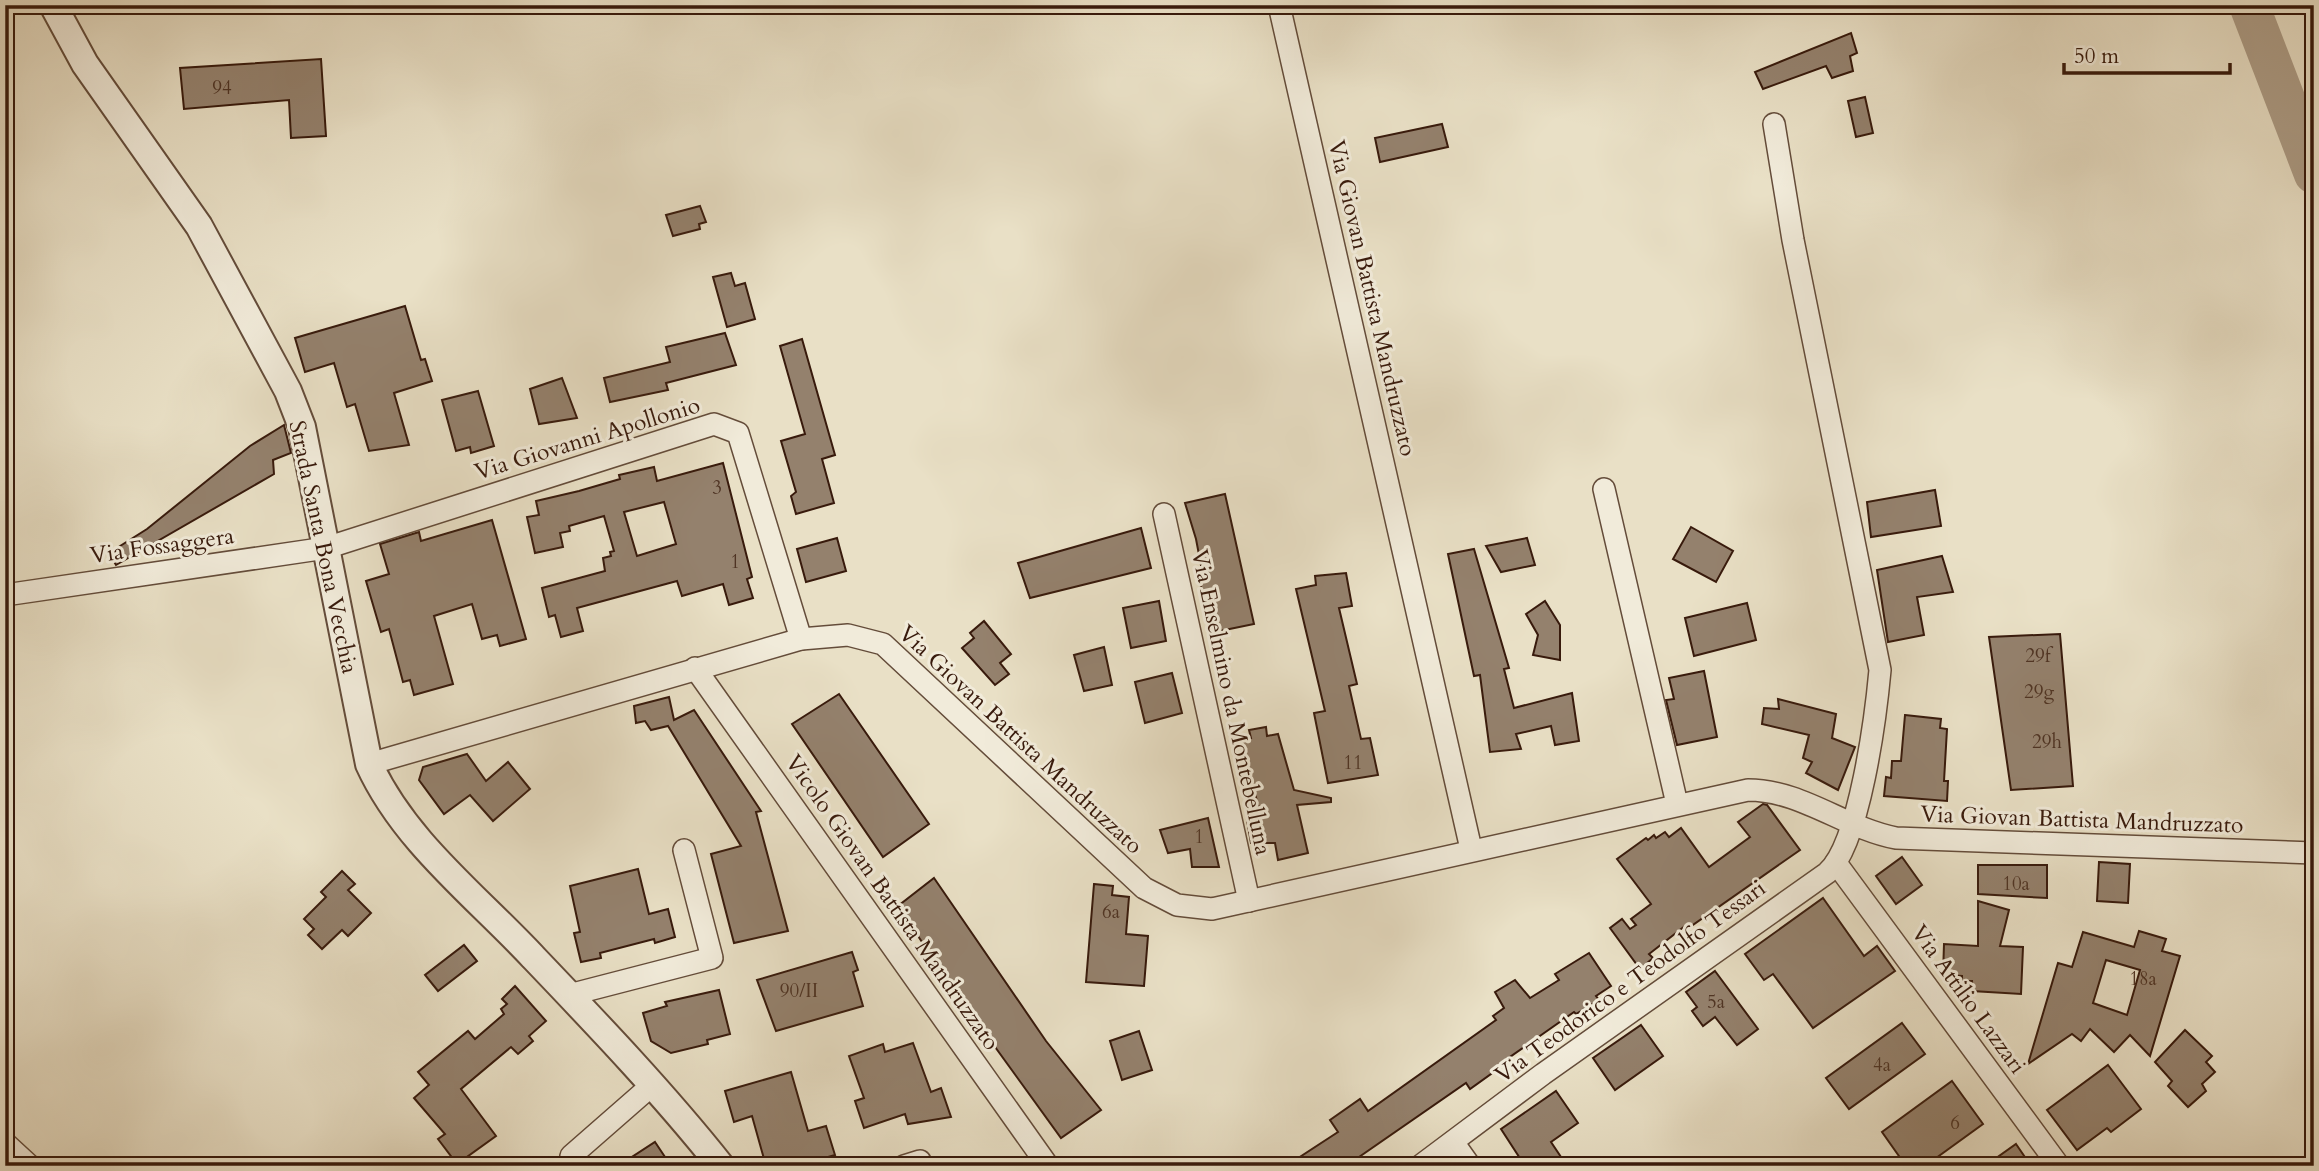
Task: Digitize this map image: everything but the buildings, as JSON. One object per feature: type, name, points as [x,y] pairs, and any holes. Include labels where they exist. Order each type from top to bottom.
[{"type":"street","name":"Strada Santa Bona Vecchia","points":[[52,5],[85,64],[199,226],[288,391],[302,427],[369,764],[390,802],[408,828],[569,995],[721,1166]]},
{"type":"street","name":"Via Giovan Battista Mandruzzato","points":[[1279,5],[1471,849]]},
{"type":"street","points":[[1774,124],[1793,240],[1880,670],[1875,730],[1851,824]]},
{"type":"street","name":"Via Giovanni Apollonio","points":[[326,548],[714,424],[738,433],[801,639]]},
{"type":"street","points":[[1604,489],[1677,804]]},
{"type":"street","name":"Via Enselmino da Montebelluna","points":[[1164,514],[1249,901]]},
{"type":"street","name":"Via Fossaggera","points":[[5,595],[326,548]]},
{"type":"street","name":"Via Giovan Battista Mandruzzato","points":[[369,764],[801,639],[848,635],[883,644],[1144,888],[1177,905],[1212,909],[1471,849],[1748,790],[1778,792],[1882,835],[1916,839],[2314,853]]},
{"type":"street","name":"Vicolo Giovan Battista Mandruzzato","points":[[695,668],[1048,1166]]},
{"type":"street","name":"Via Teodorico e Teodolfo Tessari","points":[[1420,1166],[1543,1074],[1827,873],[1836,863],[1851,824]]},
{"type":"street","points":[[569,995],[712,958],[684,850]]},
{"type":"street","name":"Via Attilio Lazzari","points":[[1836,863],[2059,1166]]},
{"type":"street","points":[[578,1166],[571,1156],[651,1086]]},
{"type":"street","points":[[1453,1142],[1470,1166]]},
{"type":"street","points":[[5,1143],[30,1166]]},
{"type":"waterway","points":[[2249,5],[2314,174]]}]
